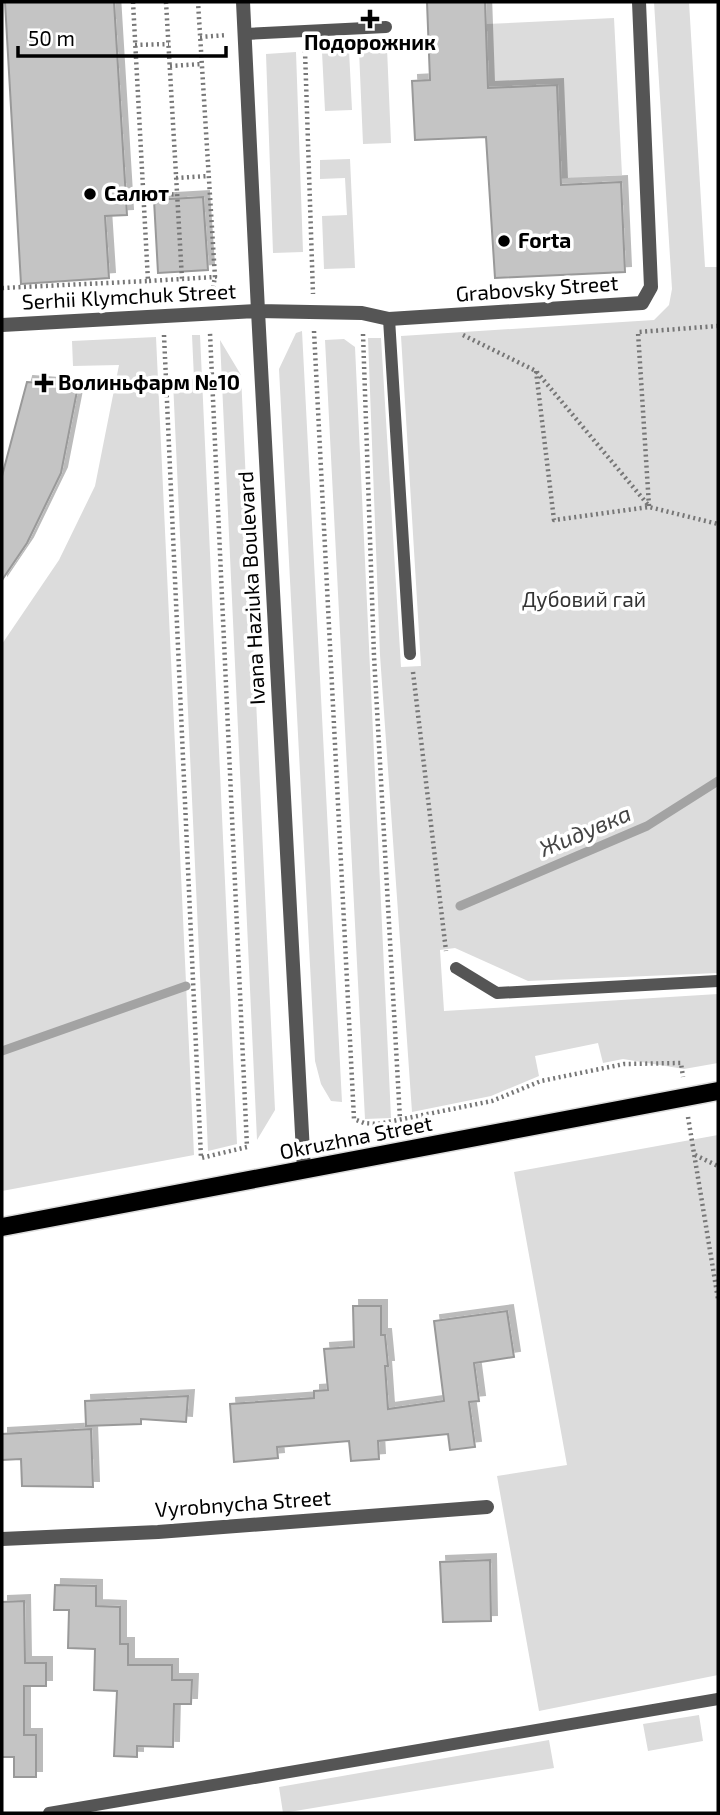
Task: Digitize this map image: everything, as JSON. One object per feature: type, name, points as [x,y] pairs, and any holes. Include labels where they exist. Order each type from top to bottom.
[{"type":"main road","name":"Okruzhna Street","points":[[2,1227],[718,1091]]},
{"type":"street","name":"Ivana Haziuka Boulevard","points":[[243,2],[304,1171]]},
{"type":"street","name":"Grabovsky Street","points":[[258,311],[362,313],[389,319],[642,303],[651,287],[639,2]]},
{"type":"street","name":"Serhii Klymchuk Street","points":[[2,325],[258,311]]},
{"type":"street","name":"Vyrobnycha Street","points":[[2,1539],[171,1531],[487,1507]]},
{"type":"lane","points":[[245,34],[386,27]]},
{"type":"lane","points":[[389,319],[410,653]]},
{"type":"lane","points":[[456,968],[497,993],[718,981]]},
{"type":"lane","points":[[49,1813],[718,1699]]},
{"type":"path","points":[[133,2],[148,281]]},
{"type":"path","points":[[166,2],[181,279]]},
{"type":"path","points":[[2,288],[215,277],[198,2]]},
{"type":"path","points":[[304,31],[313,312],[354,1119]]},
{"type":"path","points":[[135,45],[169,44]]},
{"type":"path","points":[[170,66],[202,64]]},
{"type":"path","points":[[176,178],[208,176]]},
{"type":"path","points":[[144,196],[177,194]]},
{"type":"path","points":[[362,313],[374,656],[400,1119]]},
{"type":"path","points":[[175,332],[163,333],[201,1158],[247,1147],[209,314]]},
{"type":"path","points":[[428,318],[537,371],[649,507]]},
{"type":"path","points":[[649,507],[638,332],[718,326]]},
{"type":"path","points":[[198,331],[210,331]]},
{"type":"path","points":[[537,371],[554,520],[649,507],[718,524]]},
{"type":"path","points":[[410,653],[432,823],[442,933],[447,956],[456,968]]},
{"type":"path","points":[[694,1155],[718,1166]]},
{"type":"green space","name":"Дубовий гай","points":[[654,2],[689,2],[705,267],[718,267],[718,973],[528,981],[455,948],[440,950],[444,1011],[718,994],[718,1063],[684,1069],[623,1059],[603,1063],[598,1043],[535,1056],[539,1076],[491,1096],[412,1112],[380,655],[368,338],[381,338],[401,667],[421,666],[401,336],[654,320],[669,305],[672,289]]},
{"type":"green space","points":[[614,18],[622,175],[554,179],[489,101],[486,24]]},
{"type":"green space","points":[[387,48],[391,143],[363,144],[359,50]]},
{"type":"green space","points":[[349,50],[352,110],[325,111],[322,52]]},
{"type":"green space","points":[[296,52],[303,252],[273,253],[266,54]]},
{"type":"green space","points":[[350,159],[355,268],[324,269],[322,216],[347,215],[345,178],[320,179],[320,160]]},
{"type":"green space","points":[[302,331],[342,1102],[331,1101],[321,1084],[315,1061],[279,369],[296,333]]},
{"type":"green space","points":[[192,335],[200,335],[237,1144],[208,1151],[173,381],[194,379]]},
{"type":"green space","points":[[156,337],[194,1155],[2,1191],[2,644],[59,560],[95,486],[119,365],[73,366],[72,341]]},
{"type":"green space","points":[[344,339],[355,347],[391,1118],[365,1119],[325,340]]},
{"type":"green space","points":[[220,340],[241,375],[275,1110],[257,1140]]},
{"type":"green space","points":[[718,1135],[718,1675],[539,1711],[497,1476],[567,1465],[514,1172]]},
{"type":"green space","points":[[699,1715],[703,1741],[648,1751],[643,1724]]},
{"type":"green space","points":[[549,1740],[554,1768],[283,1813],[279,1787]]},
{"type":"building","points":[[5,2],[114,2],[127,215],[105,216],[109,278],[21,284]]},
{"type":"building","points":[[427,2],[485,2],[488,88],[557,85],[561,185],[621,182],[625,272],[495,278],[486,137],[415,140],[412,81],[430,80]]},
{"type":"building","points":[[203,197],[208,270],[158,273],[154,200]]},
{"type":"building","points":[[27,382],[78,386],[61,473],[27,543],[2,580],[2,476]]},
{"type":"building","points":[[353,1306],[381,1306],[381,1335],[385,1335],[388,1366],[385,1366],[388,1409],[444,1401],[434,1321],[507,1311],[514,1357],[474,1363],[479,1401],[469,1402],[475,1447],[450,1450],[448,1434],[378,1441],[379,1459],[351,1461],[349,1441],[277,1447],[278,1458],[234,1462],[230,1404],[314,1398],[314,1391],[328,1390],[324,1349],[354,1347]]},
{"type":"building","points":[[188,1396],[186,1422],[141,1419],[141,1424],[86,1426],[85,1401]]},
{"type":"building","points":[[91,1429],[93,1487],[22,1486],[21,1459],[2,1460],[2,1434]]},
{"type":"building","points":[[490,1560],[491,1621],[443,1622],[440,1562]]},
{"type":"building","points":[[55,1585],[96,1586],[96,1606],[120,1607],[120,1644],[128,1644],[128,1665],[172,1665],[172,1680],[192,1680],[191,1704],[174,1704],[173,1747],[137,1746],[137,1757],[114,1756],[117,1691],[94,1690],[95,1649],[68,1648],[69,1610],[54,1610]]},
{"type":"building","points":[[24,1601],[25,1663],[46,1663],[46,1686],[24,1686],[24,1735],[36,1735],[36,1777],[14,1777],[14,1757],[2,1757],[2,1602]]},
{"type":"waterway","name":"Жидувка","points":[[460,906],[647,826],[718,781]]},
{"type":"waterway","name":"Жидувка","points":[[2,1051],[186,986]]},
{"type":"place","name":"Подорожник","points":[[370,19]]},
{"type":"place","name":"Салют","points":[[90,194]]},
{"type":"place","name":"Forta","points":[[504,241]]},
{"type":"place","name":"Волиньфарм №10","points":[[44,383]]}]
